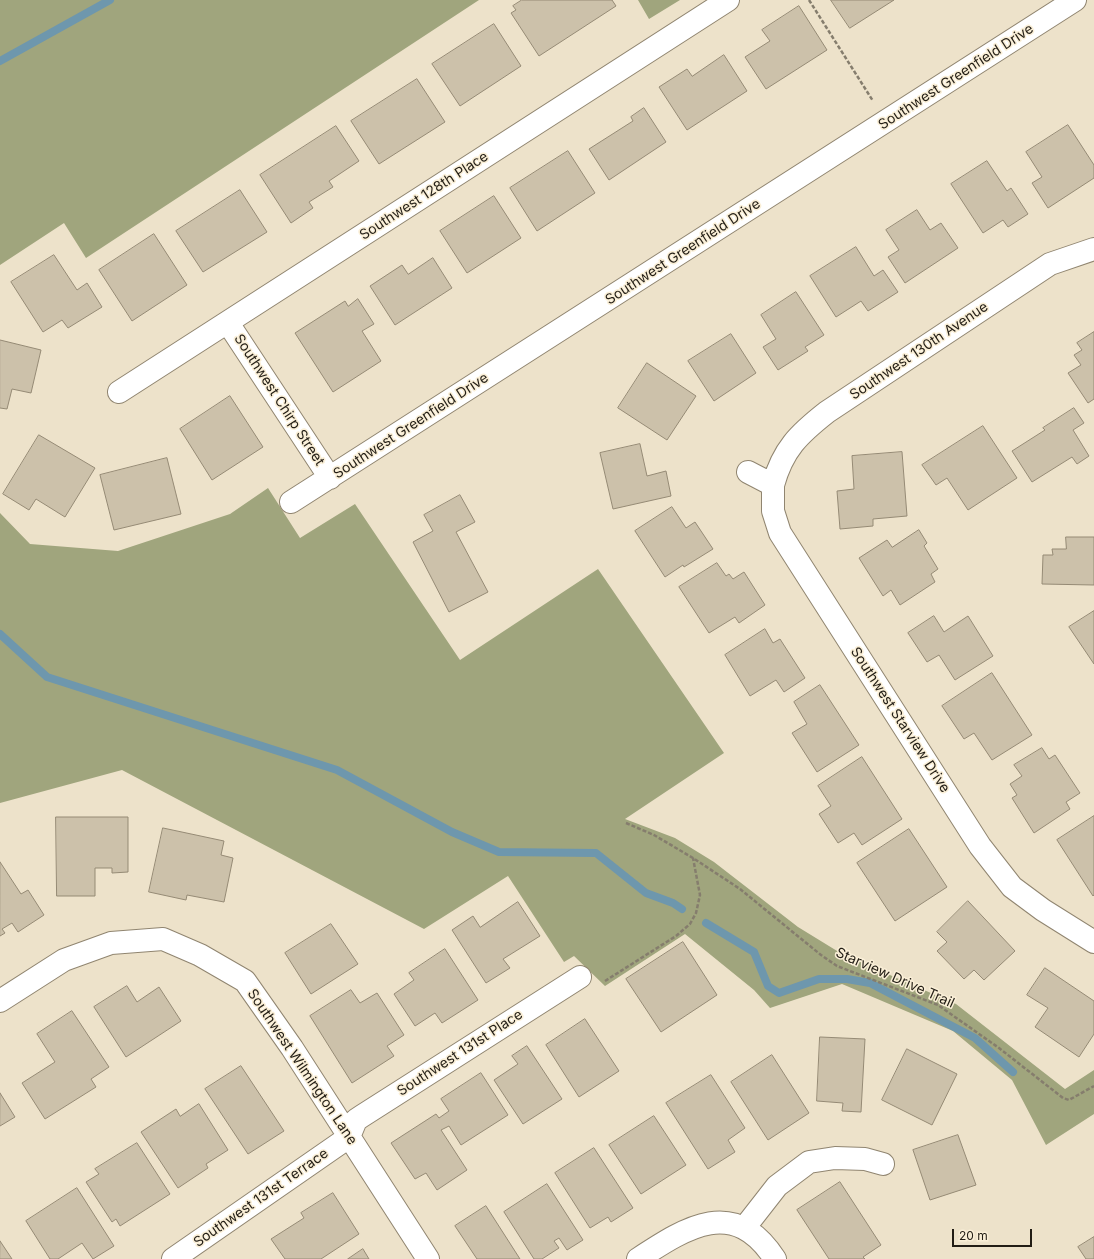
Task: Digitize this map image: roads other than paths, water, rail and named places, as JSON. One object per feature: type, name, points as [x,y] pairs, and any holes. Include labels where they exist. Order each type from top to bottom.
[{"type":"street","name":"Southwest 128th Place","points":[[119,392],[728,0]]},
{"type":"street","name":"Southwest Greenfield Drive","points":[[291,502],[1076,0]]},
{"type":"street","name":"Southwest 130th Avenue","points":[[773,485],[777,470],[786,450],[811,425],[827,412],[1050,264],[1094,249]]},
{"type":"street","name":"Southwest Chirp Street","points":[[228,323],[330,478]]},
{"type":"street","points":[[748,472],[773,485]]},
{"type":"street","name":"Southwest Starview Drive","points":[[773,485],[773,511],[780,533],[980,846],[1012,887],[1043,910],[1094,942]]},
{"type":"street","name":"Southwest Wilmington Lane","points":[[0,1001],[64,960],[111,942],[163,939],[200,954],[245,981],[292,1048],[428,1259]]},
{"type":"street","name":"Southwest 131st Place","points":[[349,1137],[356,1120],[580,977]]},
{"type":"street","name":"Southwest 131st Terrace","points":[[172,1259],[349,1137]]},
{"type":"street","points":[[745,1227],[777,1186],[809,1162],[835,1158],[857,1158],[883,1164]]},
{"type":"street","points":[[638,1259],[675,1235],[693,1227],[712,1223],[726,1223],[745,1227],[768,1248],[775,1259]]},
{"type":"waterway","points":[[0,61],[110,0]]},
{"type":"waterway","points":[[0,634],[47,677],[337,770],[452,832],[499,852],[596,853],[646,893],[673,903],[682,909]]},
{"type":"waterway","points":[[706,923],[754,952],[768,986],[779,993],[819,979],[847,979],[870,983],[975,1038],[1013,1072]]}]
